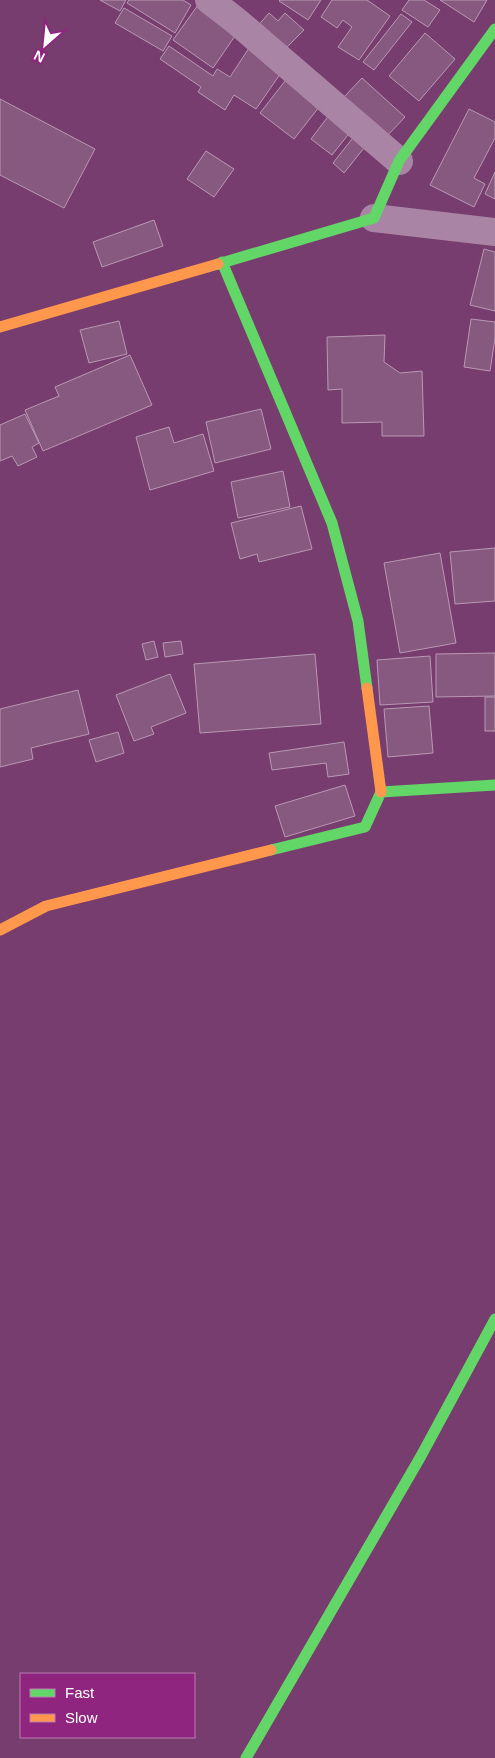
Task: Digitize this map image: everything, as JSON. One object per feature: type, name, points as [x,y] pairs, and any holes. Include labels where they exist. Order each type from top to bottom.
[{"type":"street","points":[[209,0],[235,20],[399,162]]},
{"type":"street","points":[[374,218],[399,162],[495,29]]},
{"type":"street","points":[[0,326],[374,218],[495,232]]},
{"type":"street","points":[[1,927],[46,906],[365,827],[381,792],[358,621],[332,523],[222,262]]},
{"type":"street","points":[[381,792],[495,785]]},
{"type":"street","points":[[246,1758],[421,1456],[495,1319]]},
{"type":"building","points":[[100,0],[126,0],[120,11]]},
{"type":"building","points":[[129,0],[183,0],[191,5],[175,33],[127,3]]},
{"type":"building","points":[[280,0],[321,0],[308,20]]},
{"type":"building","points":[[332,0],[367,0],[390,16],[359,60],[338,47],[352,27],[343,20],[337,28],[321,17]]},
{"type":"building","points":[[409,0],[424,0],[440,10],[428,27],[402,10]]},
{"type":"building","points":[[440,0],[487,0],[474,22]]},
{"type":"building","points":[[198,5],[237,33],[213,68],[173,40]]},
{"type":"building","points":[[124,8],[172,36],[163,51],[115,23]]},
{"type":"building","points":[[269,13],[278,21],[285,13],[304,30],[282,52],[256,28]]},
{"type":"building","points":[[401,14],[412,22],[374,70],[363,62]]},
{"type":"building","points":[[425,33],[455,59],[419,101],[389,76]]},
{"type":"building","points":[[251,45],[285,67],[256,109],[234,95],[225,110],[198,92],[201,87],[160,59],[169,46],[213,76],[217,69],[230,77]]},
{"type":"building","points":[[289,76],[323,102],[294,139],[260,113]]},
{"type":"building","points":[[362,78],[405,117],[386,137],[343,98]]},
{"type":"building","points":[[0,99],[95,149],[64,208],[0,175]]},
{"type":"building","points":[[469,109],[495,122],[495,138],[474,178],[485,184],[474,207],[430,185]]},
{"type":"building","points":[[333,110],[355,126],[332,155],[311,139]]},
{"type":"building","points":[[356,134],[368,143],[344,173],[333,163]]},
{"type":"building","points":[[206,151],[234,169],[214,197],[187,179]]},
{"type":"building","points":[[495,172],[495,199],[485,194]]},
{"type":"building","points":[[154,220],[163,246],[102,267],[93,242]]},
{"type":"building","points":[[484,249],[495,252],[495,311],[470,305]]},
{"type":"building","points":[[471,319],[495,322],[495,338],[490,371],[464,367]]},
{"type":"building","points":[[119,321],[127,354],[89,363],[80,330]]},
{"type":"building","points":[[385,335],[384,362],[400,373],[422,371],[424,436],[382,436],[382,422],[342,423],[342,389],[328,390],[327,337]]},
{"type":"building","points":[[130,355],[152,405],[43,451],[25,410],[59,396],[55,387]]},
{"type":"building","points":[[261,409],[271,449],[215,463],[206,422]]},
{"type":"building","points":[[25,414],[39,443],[32,447],[37,457],[18,466],[12,456],[0,461],[0,425]]},
{"type":"building","points":[[169,427],[174,443],[203,434],[214,471],[150,490],[136,437]]},
{"type":"building","points":[[283,471],[290,507],[238,518],[231,482]]},
{"type":"building","points":[[301,506],[312,549],[259,562],[257,554],[240,559],[231,523]]},
{"type":"building","points":[[495,548],[495,601],[455,604],[450,552]]},
{"type":"building","points":[[440,553],[456,643],[400,653],[384,563]]},
{"type":"building","points":[[154,641],[158,657],[146,660],[142,644]]},
{"type":"building","points":[[181,641],[183,654],[165,657],[163,643]]},
{"type":"building","points":[[495,653],[495,696],[436,697],[436,654]]},
{"type":"building","points":[[315,654],[321,724],[200,733],[194,664]]},
{"type":"building","points":[[430,656],[433,702],[380,705],[377,660]]},
{"type":"building","points":[[170,674],[186,713],[151,727],[154,734],[134,741],[116,695]]},
{"type":"building","points":[[78,690],[89,734],[31,748],[33,759],[0,767],[0,709]]},
{"type":"building","points":[[485,697],[495,697],[495,731],[485,731]]},
{"type":"building","points":[[429,706],[433,753],[388,757],[384,709]]},
{"type":"building","points":[[118,732],[124,753],[96,762],[89,740]]},
{"type":"building","points":[[344,742],[349,774],[328,777],[326,763],[272,770],[269,753]]},
{"type":"building","points":[[345,785],[355,816],[285,837],[275,806]]},
{"type":"traffic: fast","points":[[218,264],[374,218],[399,161],[495,29]]},
{"type":"traffic: fast","points":[[222,262],[332,523],[358,621],[367,688]]},
{"type":"traffic: fast","points":[[271,850],[365,827],[381,792],[495,785]]},
{"type":"traffic: fast","points":[[246,1758],[421,1456],[495,1319]]},
{"type":"traffic: slow","points":[[0,327],[218,264]]},
{"type":"traffic: slow","points":[[367,688],[381,792]]},
{"type":"traffic: slow","points":[[0,930],[46,906],[271,850]]}]
